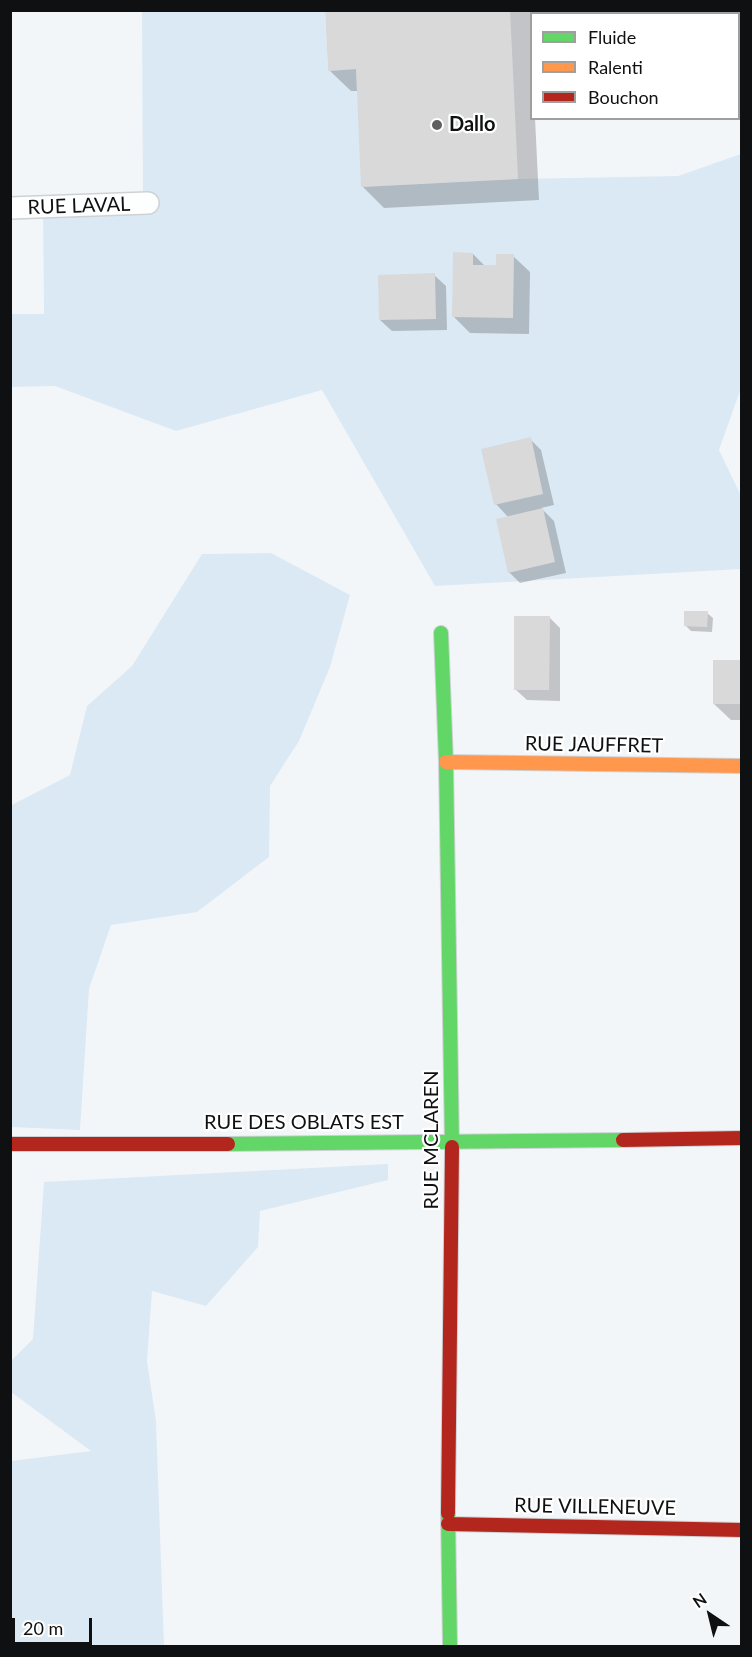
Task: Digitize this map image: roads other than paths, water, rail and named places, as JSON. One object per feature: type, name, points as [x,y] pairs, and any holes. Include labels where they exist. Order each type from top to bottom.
[{"type":"street","name":"RUE LAVAL","points":[[10,208],[148,203]]},
{"type":"street","name":"RUE MCLAREN","points":[[441,633],[446,762],[452,1143],[448,1524],[450,1647]]},
{"type":"street","name":"RUE JAUFFRET","points":[[446,762],[741,766]]},
{"type":"street","name":"RUE DES OBLATS EST","points":[[10,1144],[452,1143],[741,1138]]},
{"type":"street","name":"RUE VILLENEUVE","points":[[448,1524],[741,1530]]},
{"type":"place","name":"Dallo","points":[[437,125]]}]
